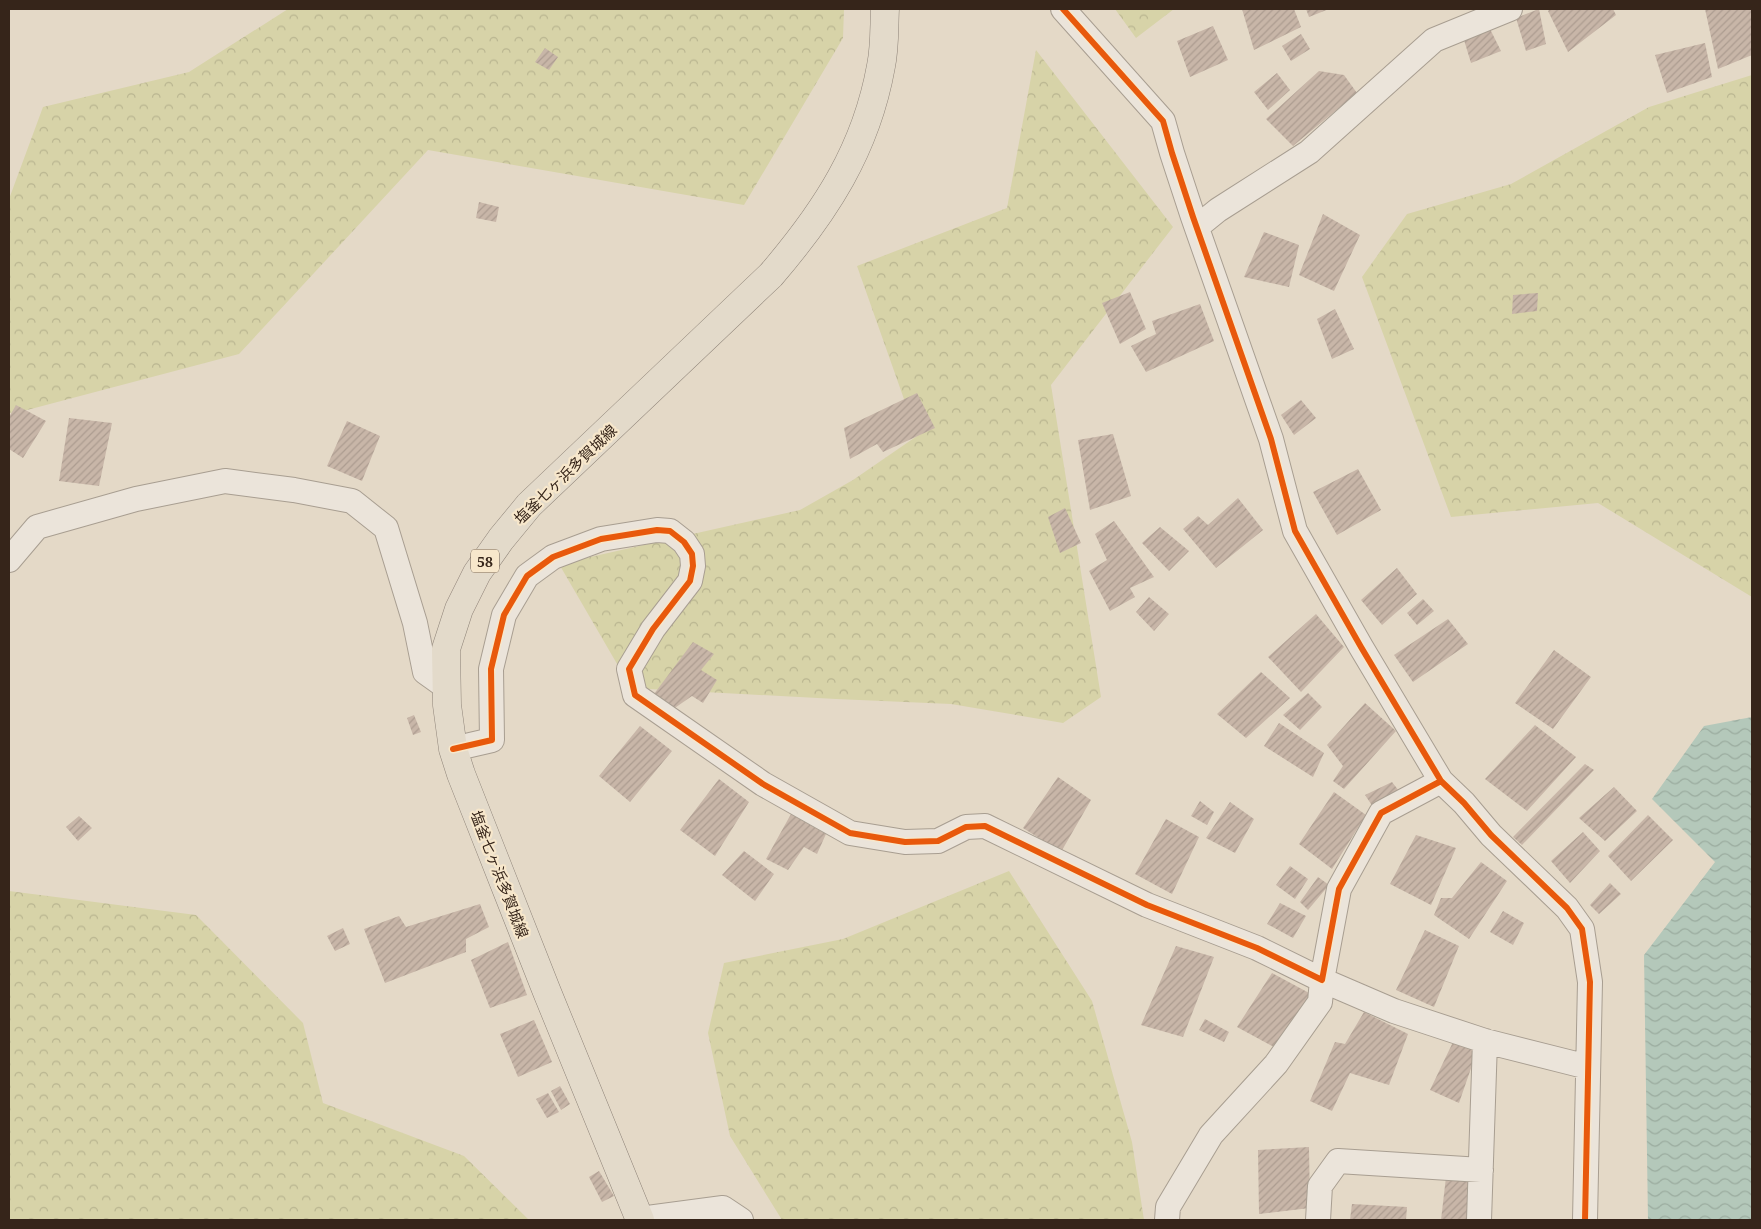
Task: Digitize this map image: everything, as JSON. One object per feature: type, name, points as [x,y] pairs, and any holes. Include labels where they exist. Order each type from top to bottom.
[{"type":"main road","name":"塩釜七ヶ浜多賀城線","points":[[640,1220],[546,992],[464,783],[453,749],[446,687],[446,649],[459,609],[477,573],[528,505],[770,275],[801,240],[822,211],[843,175],[868,120],[882,63],[885,9]]},
{"type":"street","points":[[1063,9],[1163,121],[1197,227],[1271,439],[1295,530],[1361,647],[1441,781],[1464,803],[1491,834],[1567,908],[1582,929],[1590,982],[1585,1220]]},
{"type":"street","points":[[1197,227],[1218,210],[1309,152],[1434,40],[1510,9]]},
{"type":"street","points":[[9,560],[37,527],[136,499],[225,481],[294,490],[352,501],[386,528],[415,623],[425,672],[446,687]]},
{"type":"street","points":[[453,749],[492,740],[491,669],[504,615],[527,576],[552,557],[601,539],[656,530],[670,531],[684,542],[692,554],[693,566],[690,581],[653,629],[629,669],[635,695],[747,773],[803,807],[850,833],[905,842],[938,841],[966,827],[985,826],[1147,905],[1256,948],[1322,980],[1394,1010],[1485,1041],[1588,1067]]},
{"type":"street","points":[[1167,1220],[1168,1207],[1211,1135],[1276,1064],[1320,1002],[1322,980],[1339,889],[1380,813],[1441,781]]},
{"type":"street","points":[[1479,1220],[1485,1041]]},
{"type":"street","points":[[1318,1220],[1320,1186],[1338,1161],[1481,1170]]},
{"type":"street","points":[[640,1220],[723,1208],[741,1220]]},
{"type":"green space","points":[[288,9],[844,9],[843,38],[744,205],[428,150],[239,354],[12,414],[9,412],[9,199],[43,107],[189,72]]},
{"type":"green space","points":[[1115,9],[1174,9],[1136,38]]},
{"type":"green space","points":[[1036,50],[1173,227],[1051,385],[1101,697],[1063,723],[951,704],[631,688],[559,564],[800,510],[853,480],[917,436],[857,266],[1007,208]]},
{"type":"green space","points":[[1752,75],[1752,597],[1598,503],[1451,517],[1362,277],[1407,214],[1511,184],[1649,107]]},
{"type":"green space","points":[[1009,871],[1092,1001],[1132,1142],[1144,1220],[782,1220],[730,1136],[708,1033],[724,963],[843,939]]},
{"type":"green space","points":[[9,891],[196,915],[303,1023],[323,1103],[464,1156],[529,1220],[9,1220]]},
{"type":"water","points":[[1752,717],[1752,1220],[1648,1220],[1644,955],[1715,862],[1652,799],[1704,726]]},
{"type":"building","points":[[1242,9],[1294,9],[1301,27],[1254,50]]},
{"type":"building","points":[[1306,9],[1329,9],[1309,17]]},
{"type":"building","points":[[1539,9],[1546,44],[1526,51],[1516,18]]},
{"type":"building","points":[[1550,9],[1613,9],[1616,15],[1568,52],[1548,11]]},
{"type":"building","points":[[1705,9],[1752,9],[1752,55],[1718,69]]},
{"type":"building","points":[[1213,26],[1228,60],[1190,77],[1177,41]]},
{"type":"building","points":[[1490,29],[1501,51],[1471,63],[1464,40]]},
{"type":"building","points":[[1301,34],[1310,49],[1291,61],[1282,46]]},
{"type":"building","points":[[1705,43],[1712,77],[1667,93],[1655,55]]},
{"type":"building","points":[[545,48],[558,57],[549,70],[535,62]]},
{"type":"building","points":[[1319,71],[1344,75],[1357,93],[1293,146],[1266,119]]},
{"type":"building","points":[[1277,73],[1290,90],[1268,110],[1254,92]]},
{"type":"building","points":[[479,202],[499,207],[496,222],[476,218]]},
{"type":"building","points":[[1323,214],[1360,235],[1334,291],[1299,275]]},
{"type":"building","points":[[1264,232],[1299,245],[1289,287],[1244,277]]},
{"type":"building","points":[[1130,292],[1146,329],[1120,344],[1102,303]]},
{"type":"building","points":[[1538,293],[1537,311],[1512,314],[1513,295]]},
{"type":"building","points":[[1200,304],[1214,341],[1146,372],[1131,346],[1156,334],[1152,321]]},
{"type":"building","points":[[1335,309],[1354,349],[1332,359],[1317,319]]},
{"type":"building","points":[[917,393],[935,428],[883,452],[877,444],[850,459],[844,428]]},
{"type":"building","points":[[1301,400],[1316,418],[1294,435],[1281,415]]},
{"type":"building","points":[[16,405],[46,421],[23,458],[9,449],[9,417]]},
{"type":"building","points":[[69,418],[112,423],[99,486],[59,481]]},
{"type":"building","points":[[347,421],[380,436],[362,481],[327,466]]},
{"type":"building","points":[[1113,434],[1131,496],[1090,510],[1078,440]]},
{"type":"building","points":[[1358,469],[1381,510],[1337,535],[1313,492]]},
{"type":"building","points":[[1238,498],[1263,530],[1216,568],[1183,529],[1198,516],[1208,525]]},
{"type":"building","points":[[1065,508],[1081,543],[1060,553],[1048,517]]},
{"type":"building","points":[[1114,521],[1154,577],[1130,588],[1135,597],[1110,611],[1089,571],[1107,560],[1095,534]]},
{"type":"building","points":[[1160,527],[1189,551],[1169,571],[1142,543]]},
{"type":"building","points":[[1397,568],[1417,594],[1382,625],[1361,600]]},
{"type":"building","points":[[1149,597],[1169,614],[1154,631],[1136,612]]},
{"type":"building","points":[[1423,599],[1434,611],[1417,625],[1407,613]]},
{"type":"building","points":[[1316,614],[1344,647],[1301,692],[1268,657]]},
{"type":"building","points":[[1448,619],[1468,644],[1413,682],[1394,655]]},
{"type":"building","points":[[693,642],[714,654],[701,670],[717,680],[703,703],[692,696],[669,712],[651,698]]},
{"type":"building","points":[[1554,650],[1591,677],[1553,729],[1515,703]]},
{"type":"building","points":[[1261,672],[1290,698],[1246,738],[1217,714]]},
{"type":"building","points":[[1308,693],[1322,707],[1300,730],[1283,715]]},
{"type":"building","points":[[1365,703],[1396,731],[1344,789],[1333,781],[1343,766],[1327,745]]},
{"type":"building","points":[[414,715],[421,732],[413,735],[407,718]]},
{"type":"building","points":[[1279,723],[1324,753],[1313,777],[1264,746]]},
{"type":"building","points":[[1535,725],[1576,757],[1527,811],[1485,779]]},
{"type":"building","points":[[640,726],[672,751],[630,802],[599,776]]},
{"type":"building","points":[[1585,764],[1594,770],[1522,845],[1513,837]]},
{"type":"building","points":[[1058,777],[1091,800],[1061,852],[1023,828]]},
{"type":"building","points":[[719,779],[749,802],[715,856],[680,830]]},
{"type":"building","points":[[1392,782],[1399,791],[1373,807],[1365,795]]},
{"type":"building","points":[[1614,787],[1637,811],[1605,841],[1579,818]]},
{"type":"building","points":[[1334,792],[1366,815],[1332,869],[1299,844]]},
{"type":"building","points":[[1200,801],[1214,812],[1207,825],[1191,816]]},
{"type":"building","points":[[1230,802],[1254,819],[1235,853],[1206,838]]},
{"type":"building","points":[[791,814],[826,834],[817,854],[804,847],[788,870],[766,859]]},
{"type":"building","points":[[1648,815],[1673,840],[1631,881],[1608,856]]},
{"type":"building","points":[[79,816],[92,828],[78,841],[66,827]]},
{"type":"building","points":[[1166,819],[1199,837],[1172,894],[1135,874]]},
{"type":"building","points":[[1583,832],[1600,851],[1570,883],[1551,861]]},
{"type":"building","points":[[1416,835],[1456,848],[1431,905],[1390,884]]},
{"type":"building","points":[[744,851],[774,874],[755,901],[722,875]]},
{"type":"building","points":[[1481,862],[1507,881],[1469,939],[1434,915],[1441,898],[1452,898]]},
{"type":"building","points":[[1290,866],[1308,879],[1295,899],[1276,885]]},
{"type":"building","points":[[1318,877],[1329,885],[1308,910],[1300,902]]},
{"type":"building","points":[[1610,883],[1621,894],[1599,914],[1590,905]]},
{"type":"building","points":[[1280,903],[1306,916],[1293,938],[1267,924]]},
{"type":"building","points":[[480,904],[489,927],[466,939],[466,952],[385,983],[364,929],[399,916],[406,927]]},
{"type":"building","points":[[1503,911],[1524,923],[1513,945],[1490,932]]},
{"type":"building","points":[[343,928],[350,944],[335,951],[327,936]]},
{"type":"building","points":[[1425,930],[1459,946],[1434,1007],[1396,990]]},
{"type":"building","points":[[508,942],[527,995],[490,1008],[471,960]]},
{"type":"building","points":[[1176,946],[1214,957],[1183,1037],[1141,1025]]},
{"type":"building","points":[[1272,973],[1311,994],[1274,1047],[1237,1027]]},
{"type":"building","points":[[1364,1012],[1408,1034],[1389,1085],[1350,1073],[1332,1111],[1310,1101],[1335,1042],[1345,1044]]},
{"type":"building","points":[[1205,1019],[1229,1032],[1224,1042],[1199,1030]]},
{"type":"building","points":[[534,1020],[552,1062],[518,1077],[500,1034]]},
{"type":"building","points":[[1453,1042],[1477,1051],[1459,1103],[1430,1090]]},
{"type":"building","points":[[560,1086],[570,1104],[561,1110],[551,1091]]},
{"type":"building","points":[[548,1093],[559,1112],[547,1118],[536,1099]]},
{"type":"building","points":[[1309,1147],[1310,1208],[1259,1214],[1258,1150]]},
{"type":"building","points":[[599,1171],[614,1196],[602,1202],[589,1177]]},
{"type":"building","points":[[1446,1177],[1474,1177],[1469,1220],[1441,1220]]},
{"type":"building","points":[[1352,1204],[1407,1207],[1406,1220],[1350,1220]]},
{"type":"cycle path","points":[[1063,9],[1163,121],[1193,217],[1271,439],[1295,531],[1361,647],[1441,781],[1464,803],[1491,835],[1567,908],[1582,929],[1590,982],[1585,1220]]},
{"type":"cycle path","points":[[453,749],[492,740],[491,669],[504,615],[527,576],[553,557],[601,539],[657,530],[670,531],[684,542],[692,554],[693,566],[690,581],[653,629],[629,669],[635,695],[763,784],[850,833],[905,842],[938,841],[966,827],[985,826],[1147,905],[1257,948],[1322,980],[1339,889],[1381,813],[1441,781]]}]
